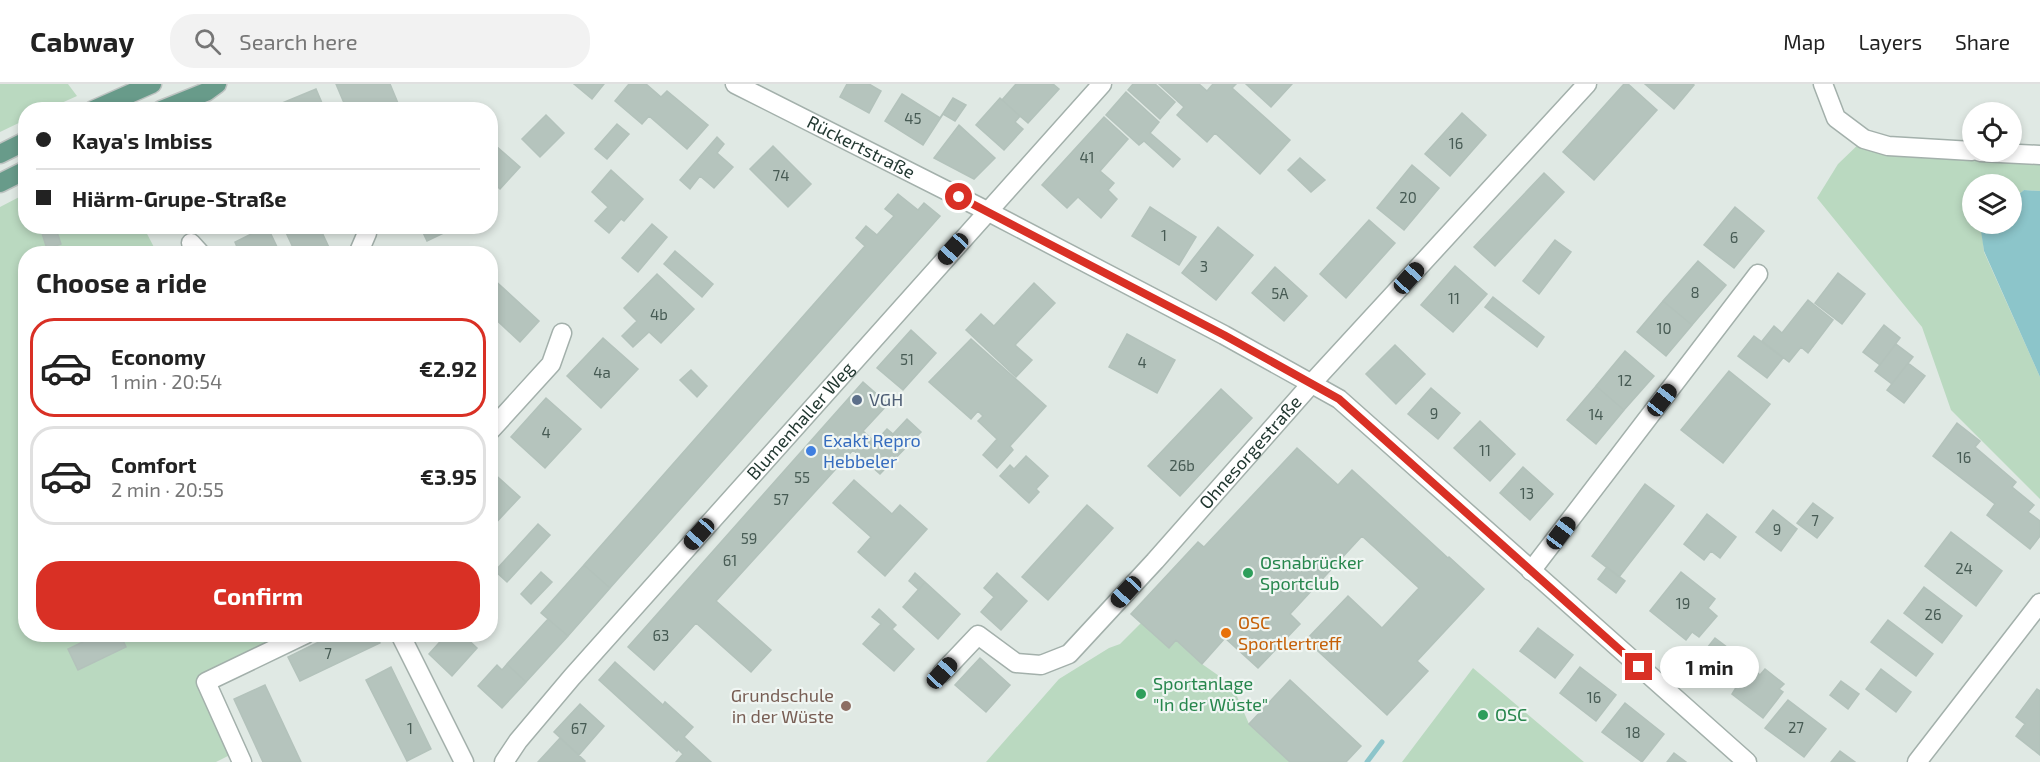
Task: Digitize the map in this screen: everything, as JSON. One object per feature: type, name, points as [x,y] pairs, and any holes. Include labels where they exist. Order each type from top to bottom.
[{"type":"main road","points":[[111,102],[152,84]]},
{"type":"main road","points":[[181,102],[206,92],[217,84]]},
{"type":"main road","points":[[0,154],[18,145]]},
{"type":"main road","points":[[0,183],[18,174]]},
{"type":"street","name":"Rückertstraße","points":[[735,84],[987,211],[1339,399],[1747,762]]},
{"type":"street","name":"Blumenhaller Weg","points":[[504,762],[518,741],[579,668],[1101,84]]},
{"type":"street","name":"Ohnesorgestraße","points":[[942,673],[978,635],[1016,663],[1041,665],[1069,654],[1155,561],[1312,383],[1587,84]]},
{"type":"street","points":[[1824,84],[1836,118],[1864,139],[1888,146],[1962,150]]},
{"type":"street","points":[[2022,154],[2040,155]]},
{"type":"street","points":[[1532,572],[1758,274]]},
{"type":"street","points":[[498,422],[551,364],[562,333]]},
{"type":"street","points":[[1917,762],[2040,603]]},
{"type":"street","points":[[242,762],[206,682],[289,642]]},
{"type":"street","points":[[404,642],[464,762]]},
{"type":"green space","points":[[0,84],[68,84],[77,96],[64,102],[18,102],[18,123],[0,132]]},
{"type":"green space","points":[[1864,139],[1962,148],[1962,162],[2022,162],[2022,153],[2040,155],[2040,191],[2022,192],[2022,174],[1962,174],[1962,234],[1982,234],[1984,252],[2040,377],[2040,499],[1951,410],[1922,327],[1817,198],[1838,164]]},
{"type":"green space","points":[[18,198],[18,234],[147,234],[153,246],[18,246],[18,642],[273,642],[197,678],[234,753],[216,762],[0,762],[0,207]]},
{"type":"green space","name":"Sportanlage \"In der Wüste\"","points":[[1141,623],[1169,648],[1176,640],[1202,664],[1232,685],[1249,724],[1290,762],[986,762],[1059,679],[1109,648],[1120,644]]},
{"type":"green space","name":"OSC","points":[[1473,668],[1584,762],[1402,762]]},
{"type":"water","points":[[2040,191],[2040,377],[1984,251],[1981,234],[2022,234],[2022,192]]},
{"type":"building","points":[[336,84],[390,84],[398,102],[344,102]]},
{"type":"building","points":[[574,84],[604,84],[592,99]]},
{"type":"building","points":[[629,84],[646,84],[661,97],[667,91],[708,125],[687,149],[649,116],[642,124],[615,101]]},
{"type":"building","points":[[847,84],[869,84],[881,91],[869,113],[840,97]]},
{"type":"building","points":[[1016,84],[1053,84],[1059,89],[1028,123],[1002,100]]},
{"type":"building","points":[[1133,84],[1155,84],[1175,102],[1160,119],[1128,90]]},
{"type":"building","points":[[1159,84],[1199,84],[1207,91],[1213,84],[1236,84],[1232,88],[1290,140],[1260,174],[1215,133],[1207,142],[1177,115],[1184,107]]},
{"type":"building","points":[[1246,84],[1292,84],[1271,107]]},
{"type":"building","points":[[1624,84],[1628,84],[1657,110],[1594,180],[1563,152]]},
{"type":"building","points":[[1645,84],[1693,84],[1694,85],[1674,109]]},
{"type":"building","points":[[316,89],[322,102],[285,102]]},
{"type":"building","points":[[1126,92],[1159,122],[1150,133],[1180,159],[1173,167],[1144,141],[1139,145],[1106,115]]},
{"type":"building","points":[[902,94],[940,118],[953,98],[966,105],[955,121],[943,114],[923,145],[885,121]]},
{"type":"building","points":[[1000,98],[1020,116],[1015,122],[1023,129],[1004,150],[976,125]]},
{"type":"building","points":[[1462,113],[1486,135],[1450,176],[1425,154]]},
{"type":"building","points":[[546,115],[564,133],[540,157],[522,139]]},
{"type":"building","points":[[1104,117],[1128,139],[1100,171],[1114,183],[1108,190],[1117,199],[1101,218],[1078,197],[1067,208],[1042,185]]},
{"type":"building","points":[[617,124],[629,134],[607,159],[595,149]]},
{"type":"building","points":[[959,125],[995,158],[974,179],[934,158]]},
{"type":"building","points":[[717,137],[724,144],[717,153],[733,167],[714,188],[700,176],[690,189],[680,180]]},
{"type":"building","points":[[773,146],[811,184],[788,207],[750,169]]},
{"type":"building","points":[[498,148],[520,167],[500,189],[498,187]]},
{"type":"building","points":[[1300,158],[1325,180],[1311,192],[1288,170]]},
{"type":"building","points":[[1412,165],[1439,188],[1404,230],[1377,208]]},
{"type":"building","points":[[611,170],[643,199],[624,221],[621,219],[609,233],[595,221],[608,207],[592,192]]},
{"type":"building","points":[[1544,173],[1564,192],[1495,266],[1474,247]]},
{"type":"building","points":[[898,194],[918,210],[924,203],[940,216],[610,588],[584,565],[865,246],[856,238],[866,226],[877,235],[894,216],[885,209]]},
{"type":"building","points":[[1150,207],[1196,237],[1179,265],[1132,236]]},
{"type":"building","points":[[1735,207],[1764,231],[1734,268],[1704,245]]},
{"type":"building","points":[[1369,220],[1395,243],[1346,298],[1320,274]]},
{"type":"building","points":[[652,224],[667,237],[638,272],[622,258]]},
{"type":"building","points":[[1218,227],[1253,255],[1216,300],[1182,273]]},
{"type":"building","points":[[42,234],[58,234],[61,244],[46,246]]},
{"type":"building","points":[[251,234],[271,234],[277,246],[237,246],[235,242]]},
{"type":"building","points":[[287,234],[323,234],[328,246],[292,246]]},
{"type":"building","points":[[424,234],[441,234],[427,241]]},
{"type":"building","points":[[1555,240],[1571,252],[1539,294],[1523,281]]},
{"type":"building","points":[[675,251],[713,284],[702,297],[664,264]]},
{"type":"building","points":[[1698,261],[1726,285],[1692,325],[1663,301]]},
{"type":"building","points":[[1455,266],[1487,294],[1453,332],[1421,305]]},
{"type":"building","points":[[1275,267],[1307,296],[1284,321],[1252,293]]},
{"type":"building","points":[[1838,273],[1865,294],[1842,324],[1815,303]]},
{"type":"building","points":[[657,274],[694,309],[661,343],[649,332],[633,347],[622,336],[637,321],[624,308]]},
{"type":"building","points":[[498,283],[539,321],[520,342],[498,321]]},
{"type":"building","points":[[1034,283],[1055,303],[1015,345],[1032,360],[1016,377],[966,330],[981,314],[994,326]]},
{"type":"building","points":[[1493,297],[1544,337],[1537,347],[1485,307]]},
{"type":"building","points":[[1808,300],[1833,320],[1808,353],[1801,347],[1789,362],[1762,341],[1774,326],[1782,333]]},
{"type":"building","points":[[1663,301],[1692,325],[1666,356],[1637,332]]},
{"type":"building","points":[[1884,325],[1900,338],[1880,365],[1863,352]]},
{"type":"building","points":[[911,330],[936,353],[903,390],[877,368]]},
{"type":"building","points":[[1127,334],[1175,360],[1157,393],[1109,367]]},
{"type":"building","points":[[1754,336],[1783,358],[1767,378],[1738,356]]},
{"type":"building","points":[[603,338],[638,369],[601,408],[567,376]]},
{"type":"building","points":[[971,339],[1046,406],[1010,446],[1013,450],[997,468],[983,455],[997,439],[978,421],[983,416],[978,411],[971,419],[929,382]]},
{"type":"building","points":[[1896,344],[1913,357],[1892,384],[1875,371]]},
{"type":"building","points":[[1395,345],[1425,374],[1396,404],[1366,374]]},
{"type":"building","points":[[1625,351],[1654,376],[1624,410],[1596,386]]},
{"type":"building","points":[[1908,363],[1925,376],[1904,403],[1887,390]]},
{"type":"building","points":[[691,370],[707,386],[697,397],[680,380]]},
{"type":"building","points":[[1729,371],[1770,404],[1723,463],[1681,430]]},
{"type":"building","points":[[863,382],[888,404],[863,431],[875,442],[887,429],[893,434],[907,419],[921,432],[880,474],[853,450],[716,601],[771,650],[751,672],[696,623],[654,670],[628,647]]},
{"type":"building","points":[[1596,386],[1624,410],[1596,444],[1567,420]]},
{"type":"building","points":[[1431,388],[1460,413],[1438,439],[1408,414]]},
{"type":"building","points":[[1221,389],[1252,418],[1180,496],[1148,466]]},
{"type":"building","points":[[546,398],[581,429],[545,468],[511,437]]},
{"type":"building","points":[[1480,421],[1515,454],[1490,481],[1454,448]]},
{"type":"building","points":[[1957,423],[1980,441],[1975,447],[2016,482],[2012,487],[2034,505],[2028,512],[2040,521],[2040,536],[2030,549],[1987,515],[1995,504],[1933,456]]},
{"type":"building","name":"Osnabrücker Sportclub","points":[[1297,448],[1338,485],[1352,470],[1484,589],[1417,661],[1428,671],[1387,715],[1306,640],[1348,596],[1382,628],[1419,588],[1362,536],[1290,614],[1300,624],[1258,668],[1225,638],[1202,664],[1176,640],[1169,648],[1131,614],[1198,542],[1204,547]]},
{"type":"building","points":[[1026,456],[1048,476],[1036,489],[1039,492],[1029,503],[1000,476],[1010,465],[1014,469]]},
{"type":"building","points":[[1523,467],[1553,494],[1530,520],[1500,493]]},
{"type":"building","points":[[498,477],[520,497],[498,520]]},
{"type":"building","points":[[854,480],[892,514],[900,505],[927,529],[885,576],[858,552],[871,537],[833,503]]},
{"type":"building","points":[[1645,484],[1674,506],[1619,577],[1592,556]]},
{"type":"building","points":[[1813,503],[1833,518],[1817,538],[1797,523]]},
{"type":"building","points":[[1087,505],[1113,528],[1048,600],[1022,577]]},
{"type":"building","points":[[1773,510],[1797,529],[1781,551],[1756,532]]},
{"type":"building","points":[[1707,514],[1736,537],[1720,558],[1711,551],[1704,560],[1684,544]]},
{"type":"building","points":[[538,524],[550,535],[507,582],[498,574],[498,568]]},
{"type":"building","points":[[1951,532],[2002,571],[1976,606],[1925,566]]},
{"type":"building","points":[[584,565],[610,588],[568,636],[541,613]]},
{"type":"building","points":[[1607,567],[1625,581],[1616,593],[1598,579]]},
{"type":"building","points":[[541,572],[552,582],[531,604],[521,594]]},
{"type":"building","points":[[1681,572],[1715,599],[1708,608],[1717,616],[1699,637],[1692,632],[1686,640],[1650,611]]},
{"type":"building","points":[[915,573],[925,582],[919,590],[909,581]]},
{"type":"building","points":[[997,573],[1027,601],[1001,630],[981,612],[994,597],[984,588]]},
{"type":"building","points":[[925,582],[960,614],[938,639],[903,607]]},
{"type":"building","points":[[1924,587],[1962,616],[1942,643],[1904,613]]},
{"type":"building","points":[[879,609],[896,625],[892,629],[914,649],[894,671],[863,644],[881,624],[872,617]]},
{"type":"building","points":[[548,619],[568,636],[526,682],[507,664]]},
{"type":"building","points":[[1888,620],[1933,654],[1916,676],[1871,642]]},
{"type":"building","points":[[1538,628],[1573,655],[1555,678],[1520,651]]},
{"type":"building","points":[[1715,638],[1732,651],[1716,671],[1699,658]]},
{"type":"building","points":[[82,642],[124,642],[126,647],[78,670],[68,649]]},
{"type":"building","points":[[319,642],[380,643],[300,681],[288,657]]},
{"type":"building","points":[[440,642],[471,642],[477,648],[452,676],[429,654]]},
{"type":"building","points":[[980,658],[1010,685],[986,712],[955,685]]},
{"type":"building","points":[[1731,660],[1748,673],[1752,668],[1760,675],[1765,669],[1784,684],[1779,689],[1783,692],[1763,718],[1732,694],[1737,686],[1721,674]]},
{"type":"building","points":[[615,662],[663,705],[665,702],[693,727],[684,737],[711,762],[676,762],[683,754],[599,680]]},
{"type":"building","points":[[507,664],[526,682],[502,708],[478,686],[497,665],[502,670]]},
{"type":"building","points":[[391,667],[431,749],[407,761],[366,680]]},
{"type":"building","points":[[1580,667],[1616,695],[1596,721],[1560,693]]},
{"type":"building","points":[[1881,669],[1911,692],[1896,712],[1866,689]]},
{"type":"building","points":[[1290,680],[1361,746],[1346,762],[1290,762],[1249,724]]},
{"type":"building","points":[[1841,681],[1859,694],[1848,709],[1830,695]]},
{"type":"building","points":[[265,685],[301,762],[263,762],[234,699]]},
{"type":"building","points":[[2037,689],[2040,691],[2040,755],[2016,736],[2025,724],[2016,717]]},
{"type":"building","points":[[1788,700],[1826,729],[1804,757],[1765,728]]},
{"type":"building","points":[[1625,703],[1664,734],[1642,762],[1602,732]]},
{"type":"building","points":[[580,704],[604,726],[579,755],[554,732]]},
{"type":"building","points":[[560,738],[585,761],[538,762]]},
{"type":"building","points":[[1840,751],[1855,762],[1831,762]]},
{"type":"building","points":[[1674,753],[1686,762],[1667,762]]},
{"type":"waterway","points":[[1367,762],[1382,742]]},
{"type":"place","name":"VGH","points":[[857,400]]},
{"type":"place","name":"Exakt Repro Hebbeler","points":[[811,451]]},
{"type":"place","name":"Osnabrücker Sportclub","points":[[1248,573]]},
{"type":"place","name":"OSC Sportlertreff","points":[[1226,633]]},
{"type":"place","name":"Sportanlage \"In der Wüste\"","points":[[1141,694]]},
{"type":"place","name":"Grundschule in der Wüste","points":[[846,706]]},
{"type":"place","name":"OSC","points":[[1483,715]]},
{"type":"route","points":[[959,197],[1224,335],[1339,399],[1639,667]]}]
